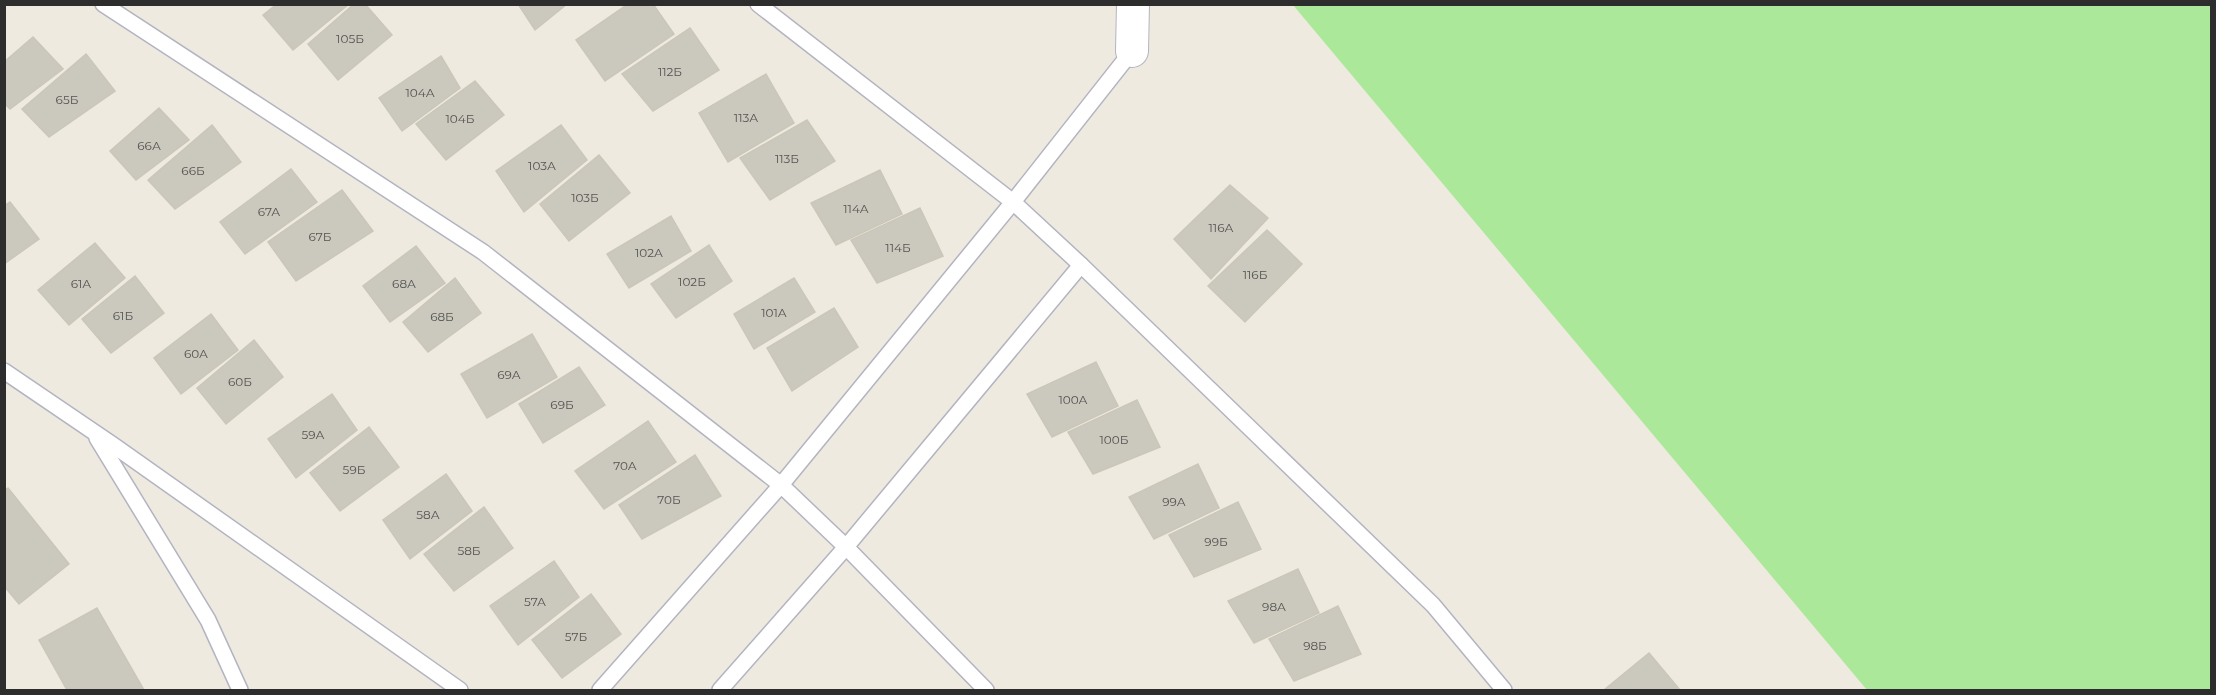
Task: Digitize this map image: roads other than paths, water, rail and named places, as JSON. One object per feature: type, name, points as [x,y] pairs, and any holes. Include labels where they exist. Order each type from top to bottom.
[{"type":"street","points":[[1132,51],[1133,4]]},
{"type":"lane","points":[[104,4],[483,252],[781,485],[846,547],[986,690]]},
{"type":"lane","points":[[758,4],[1013,202],[1433,605],[1504,690]]},
{"type":"lane","points":[[600,690],[781,485],[1013,202],[1132,51]]},
{"type":"lane","points":[[720,690],[846,547],[1081,265]]},
{"type":"lane","points":[[4,371],[93,431],[460,690]]},
{"type":"lane","points":[[93,431],[208,620],[240,690]]}]
